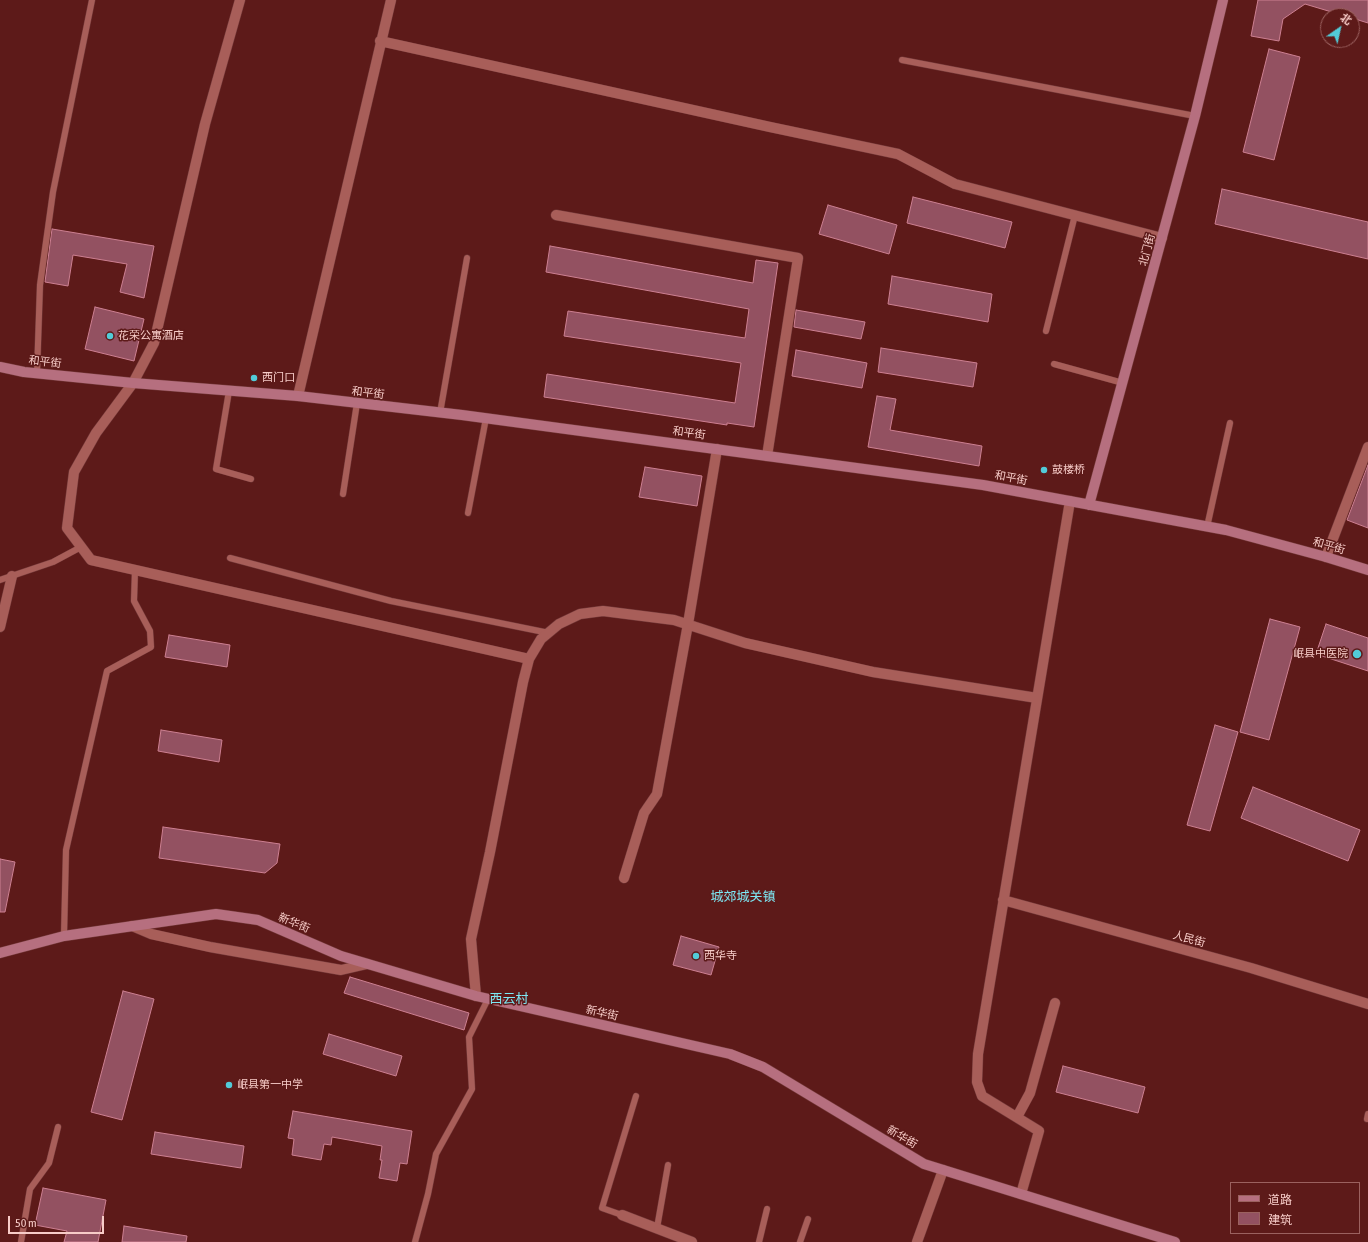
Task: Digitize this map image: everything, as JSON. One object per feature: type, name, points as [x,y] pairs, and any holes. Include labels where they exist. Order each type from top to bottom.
[{"type":"street","points":[[240,0],[205,124],[154,343],[133,384],[96,433],[74,472],[67,528],[91,560],[529,659]]},
{"type":"street","points":[[298,396],[380,41],[391,0]]},
{"type":"street","name":"北门街","points":[[1089,505],[1195,116],[1223,0]]},
{"type":"street","points":[[380,41],[898,154],[954,184],[1162,238]]},
{"type":"street","points":[[556,215],[798,258],[767,456]]},
{"type":"street","name":"和平街","points":[[0,367],[37,373],[133,384],[298,396],[486,418],[983,485],[1226,530],[1368,570]]},
{"type":"street","points":[[1326,557],[1368,447]]},
{"type":"street","points":[[624,878],[644,812],[657,794],[688,624],[717,449]]},
{"type":"street","points":[[1020,1194],[1039,1130],[982,1096],[977,1082],[978,1054],[1070,501]]},
{"type":"street","points":[[0,627],[12,576]]},
{"type":"street","points":[[476,996],[471,940],[490,852],[523,682],[529,659],[541,639],[559,624],[580,614],[603,611],[674,620],[745,643],[873,672],[1037,698]]},
{"type":"street","name":"人民街","points":[[1003,900],[1251,968],[1368,1004]]},
{"type":"street","name":"新华街","points":[[0,953],[64,936],[216,914],[258,920],[341,956],[476,996],[730,1054],[763,1067],[924,1164],[1175,1242]]},
{"type":"street","points":[[132,926],[151,934],[210,947],[341,970],[367,964]]},
{"type":"street","points":[[1017,1117],[1030,1093],[1055,1003]]},
{"type":"street","points":[[918,1242],[944,1170]]},
{"type":"street","points":[[622,1215],[692,1242]]},
{"type":"lane","points":[[37,373],[40,285],[53,192],[92,0]]},
{"type":"lane","points":[[902,60],[1195,116]]},
{"type":"lane","points":[[1046,331],[1075,215]]},
{"type":"lane","points":[[440,413],[467,258]]},
{"type":"lane","points":[[1054,364],[1122,383]]},
{"type":"lane","points":[[229,391],[216,469],[251,479]]},
{"type":"lane","points":[[343,494],[357,403]]},
{"type":"lane","points":[[468,513],[486,418]]},
{"type":"lane","points":[[1207,527],[1230,423]]},
{"type":"lane","points":[[0,580],[53,562],[81,547]]},
{"type":"lane","points":[[230,558],[391,602],[548,633]]},
{"type":"lane","points":[[64,936],[66,850],[107,671],[151,647],[150,631],[134,601],[135,570]]},
{"type":"lane","points":[[415,1242],[428,1194],[436,1154],[472,1089],[469,1037],[488,999]]},
{"type":"lane","points":[[622,1215],[602,1208],[636,1096]]},
{"type":"lane","points":[[21,1242],[30,1189],[49,1163],[58,1127]]},
{"type":"lane","points":[[657,1228],[668,1165]]},
{"type":"lane","points":[[759,1242],[767,1209]]},
{"type":"lane","points":[[800,1242],[808,1219]]},
{"type":"building","points":[[1258,0],[1368,0],[1368,23],[1360,20],[1360,8],[1320,8],[1305,4],[1283,19],[1279,41],[1251,36]]},
{"type":"building","points":[[1269,49],[1300,57],[1274,160],[1243,152]]},
{"type":"building","points":[[1222,189],[1368,222],[1368,259],[1215,224]]},
{"type":"building","points":[[913,197],[1012,222],[1005,248],[907,223]]},
{"type":"building","points":[[828,205],[897,225],[889,254],[819,234]]},
{"type":"building","points":[[52,229],[154,246],[144,298],[120,292],[127,264],[73,255],[68,286],[45,282]]},
{"type":"building","points":[[550,246],[753,283],[756,260],[778,263],[754,427],[727,423],[727,425],[544,397],[547,374],[735,403],[741,363],[564,336],[568,311],[745,338],[749,309],[546,272]]},
{"type":"building","points":[[892,276],[992,294],[988,322],[888,304]]},
{"type":"building","points":[[95,307],[144,319],[134,361],[85,349]]},
{"type":"building","points":[[796,310],[865,322],[861,339],[794,327]]},
{"type":"building","points":[[881,348],[977,363],[973,387],[878,372]]},
{"type":"building","points":[[796,350],[867,363],[862,388],[792,376]]},
{"type":"building","points":[[877,396],[896,399],[890,430],[982,446],[979,466],[868,447]]},
{"type":"building","points":[[1368,465],[1368,528],[1347,520]]},
{"type":"building","points":[[645,467],[702,476],[697,506],[639,497]]},
{"type":"building","points":[[1270,619],[1300,627],[1269,740],[1240,732]]},
{"type":"building","points":[[1326,624],[1368,638],[1368,671],[1316,654]]},
{"type":"building","points":[[169,635],[230,645],[227,667],[165,657]]},
{"type":"building","points":[[1215,725],[1238,732],[1210,831],[1187,825]]},
{"type":"building","points":[[161,730],[222,740],[219,762],[158,751]]},
{"type":"building","points":[[1253,787],[1360,830],[1348,861],[1241,818]]},
{"type":"building","points":[[163,827],[280,844],[277,863],[265,873],[159,858]]},
{"type":"building","points":[[0,859],[15,862],[5,912],[0,912]]},
{"type":"building","name":"西华寺","points":[[681,936],[719,947],[711,975],[673,965]]},
{"type":"building","points":[[350,977],[469,1013],[464,1030],[344,993]]},
{"type":"building","points":[[123,991],[154,999],[122,1120],[91,1112]]},
{"type":"building","points":[[329,1034],[402,1056],[396,1076],[323,1054]]},
{"type":"building","points":[[1063,1066],[1145,1087],[1138,1113],[1056,1092]]},
{"type":"building","points":[[293,1111],[412,1131],[407,1164],[400,1163],[397,1181],[379,1178],[382,1160],[380,1160],[382,1146],[332,1137],[331,1145],[324,1144],[321,1160],[292,1155],[294,1139],[288,1138]]},
{"type":"building","points":[[155,1132],[244,1146],[241,1168],[151,1154]]},
{"type":"building","points":[[43,1188],[106,1200],[98,1242],[64,1242],[67,1231],[35,1225]]},
{"type":"building","points":[[124,1226],[187,1236],[186,1242],[122,1242]]},
{"type":"place","name":"花荣公寓酒店","points":[[110,336]]},
{"type":"place","name":"西门口","points":[[254,378]]},
{"type":"place","name":"鼓楼桥","points":[[1044,470]]},
{"type":"place","name":"岷县中医院","points":[[1357,654]]},
{"type":"place","name":"西华寺","points":[[696,956]]},
{"type":"place","name":"岷县第一中学","points":[[229,1085]]},
{"type":"district","name":"城郊城关镇","points":[[743,897]]},
{"type":"district","name":"西云村","points":[[509,999]]}]
